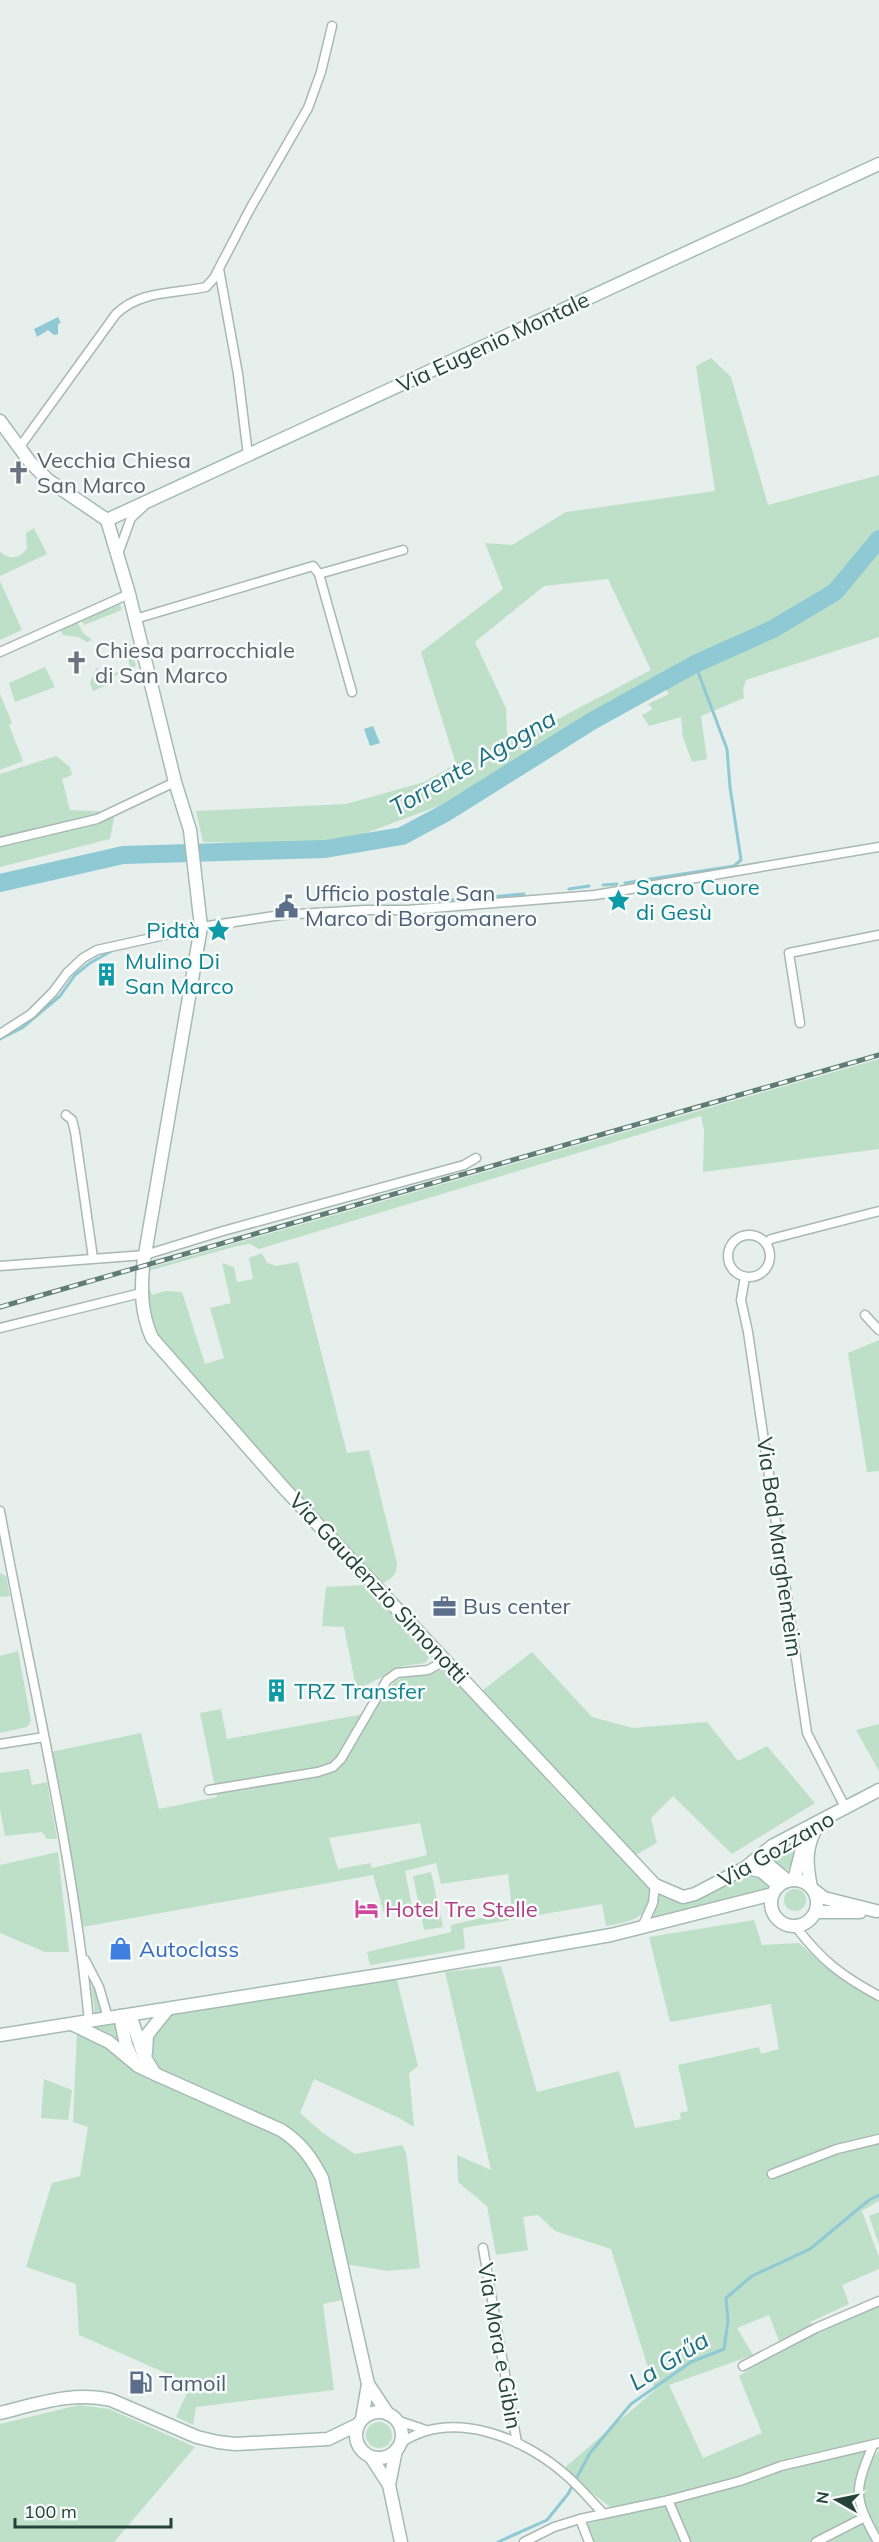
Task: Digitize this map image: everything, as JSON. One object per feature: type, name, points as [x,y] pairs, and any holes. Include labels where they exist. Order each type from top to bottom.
[{"type":"street","points":[[19,448],[126,303],[148,295],[206,287],[219,268],[308,108],[321,72],[332,26]]},
{"type":"street","name":"Via Eugenio Montale","points":[[107,520],[146,504],[879,164]]},
{"type":"street","points":[[219,268],[238,374],[248,455]]},
{"type":"street","points":[[0,421],[6,439],[19,448],[48,480],[107,520]]},
{"type":"street","points":[[117,554],[131,518],[146,504]]},
{"type":"street","name":"Via Gaudenzio Simonotti","points":[[107,520],[129,594],[175,782],[190,830],[201,927],[145,1255],[141,1293],[146,1324],[160,1350],[282,1486],[655,1885],[671,1893]]},
{"type":"street","points":[[320,574],[403,550]]},
{"type":"street","points":[[135,619],[313,566],[320,574],[352,692]]},
{"type":"street","points":[[0,652],[129,594]]},
{"type":"street","points":[[0,842],[97,819],[175,782]]},
{"type":"street","points":[[0,1034],[31,1014],[53,992],[67,973],[83,958],[97,950],[201,927],[304,913],[408,910],[595,895],[879,847]]},
{"type":"street","points":[[800,1023],[789,953],[879,935]]},
{"type":"street","points":[[66,1115],[72,1120],[75,1132],[93,1258]]},
{"type":"street","points":[[0,1266],[145,1255],[223,1231],[464,1165],[476,1158]]},
{"type":"street","points":[[766,1243],[771,1239],[879,1211]]},
{"type":"street","points":[[754,1235],[766,1243],[769,1250],[769,1264],[759,1275],[745,1277],[729,1265],[728,1251],[735,1240],[754,1235]]},
{"type":"street","name":"Via Bad Marghenteim","points":[[745,1277],[741,1300],[750,1344],[807,1733],[846,1809]]},
{"type":"street","points":[[0,1328],[141,1293]]},
{"type":"street","points":[[865,1315],[879,1330]]},
{"type":"street","points":[[0,1511],[44,1737],[83,1957],[89,2022]]},
{"type":"street","points":[[209,1790],[318,1772],[333,1767],[387,1680],[397,1673],[428,1670],[446,1660]]},
{"type":"street","points":[[0,1744],[44,1737]]},
{"type":"street","name":"Via Gozzano","points":[[671,1893],[683,1897],[695,1894],[749,1864],[772,1846],[818,1824],[879,1790]]},
{"type":"street","points":[[818,1824],[808,1833],[803,1842],[772,1911],[779,1921],[796,1927],[815,1953],[851,1980],[879,1996]]},
{"type":"street","points":[[796,1927],[808,1922],[816,1912],[818,1905],[806,1855],[810,1838],[818,1824]]},
{"type":"street","points":[[749,1864],[770,1866],[784,1885],[813,1889],[824,1898],[877,1911]]},
{"type":"street","points":[[642,1928],[653,1903],[655,1885]]},
{"type":"street","name":"Via Gozzano","points":[[167,2010],[642,1928],[729,1906],[784,1885]]},
{"type":"street","name":"Via Gozzano","points":[[729,1906],[749,1906],[772,1911]]},
{"type":"street","points":[[816,1912],[877,1911]]},
{"type":"street","points":[[83,1957],[99,1987],[155,2074]]},
{"type":"street","points":[[0,2035],[167,2010]]},
{"type":"street","points":[[149,2063],[145,2044],[147,2036],[167,2010]]},
{"type":"street","points":[[119,2016],[126,2045],[133,2060]]},
{"type":"street","points":[[73,2025],[109,2042],[138,2066],[280,2130],[297,2140],[309,2154],[322,2178],[368,2384],[402,2433],[389,2485]]},
{"type":"street","points":[[772,2174],[837,2149],[879,2139]]},
{"type":"street","name":"Via Mora e Gibin","points":[[483,2248],[516,2444]]},
{"type":"street","points":[[743,2366],[816,2328],[879,2301]]},
{"type":"street","points":[[360,2448],[355,2437],[368,2384]]},
{"type":"street","points":[[0,2413],[64,2397],[98,2397],[111,2400],[197,2437],[218,2442],[235,2444],[328,2439],[360,2448],[371,2457],[389,2485],[401,2542]]},
{"type":"street","points":[[328,2439],[360,2422],[372,2412],[429,2430]]},
{"type":"street","name":"Via Mora e Gibin","points":[[429,2430],[458,2428],[503,2436],[547,2461],[573,2482],[603,2513]]},
{"type":"street","points":[[371,2457],[383,2458],[414,2434],[429,2430]]},
{"type":"street","points":[[525,2542],[554,2527],[580,2519],[668,2500],[740,2481],[781,2466],[876,2444]]},
{"type":"street","points":[[876,2444],[859,2481],[860,2507],[878,2542]]},
{"type":"street","points":[[668,2500],[686,2542]]},
{"type":"street","points":[[816,2542],[865,2517]]},
{"type":"street","points":[[580,2519],[589,2542]]},
{"type":"green space","points":[[711,358],[731,377],[768,505],[879,475],[879,637],[746,680],[743,688],[744,698],[701,716],[707,759],[692,762],[683,737],[681,717],[649,726],[642,715],[653,709],[648,704],[669,694],[657,678],[533,748],[449,802],[358,836],[308,844],[203,842],[196,811],[346,804],[424,782],[456,764],[421,652],[503,589],[485,543],[512,545],[566,512],[715,491],[696,366]],"holes":[[[608,579],[651,670],[516,741],[507,734],[506,708],[475,642],[544,586]]]},
{"type":"green space","points":[[34,528],[47,554],[0,576],[0,552],[11,557],[21,554],[27,548],[26,533]]},
{"type":"green space","points":[[0,581],[22,630],[0,640]]},
{"type":"green space","points":[[120,604],[122,610],[84,625],[81,620]]},
{"type":"green space","points":[[77,621],[83,633],[92,640],[87,642],[78,637],[63,635],[60,629]]},
{"type":"green space","points":[[129,641],[136,666],[108,679],[110,684],[93,691],[90,683],[97,667],[107,677],[130,666],[124,642]]},
{"type":"green space","points":[[45,667],[55,687],[15,702],[9,683]]},
{"type":"green space","points":[[0,694],[12,723],[9,725],[23,761],[0,770]]},
{"type":"green space","points":[[56,756],[70,767],[72,775],[62,779],[70,810],[115,812],[110,839],[0,867],[0,774]]},
{"type":"green space","points":[[879,1059],[879,1149],[703,1172],[704,1130],[701,1116],[259,1249],[250,1244],[237,1246],[148,1271],[149,1268]]},
{"type":"green space","points":[[262,1253],[267,1263],[276,1266],[298,1262],[347,1453],[369,1450],[397,1563],[396,1572],[392,1578],[377,1586],[146,1324],[147,1281],[152,1295],[165,1291],[182,1292],[205,1364],[224,1358],[210,1308],[231,1303],[222,1263],[234,1267],[237,1282],[253,1279],[249,1258]]},
{"type":"green space","points":[[879,1340],[879,1471],[867,1472],[848,1353]]},
{"type":"green space","points":[[0,1573],[6,1576],[10,1596],[0,1597]]},
{"type":"green space","points":[[364,1585],[426,1649],[430,1656],[425,1663],[403,1666],[361,1688],[356,1687],[344,1627],[322,1626],[326,1587]]},
{"type":"green space","points":[[18,1651],[31,1721],[27,1727],[0,1733],[0,1656]]},
{"type":"green space","points":[[532,1652],[592,1717],[633,1728],[707,1722],[738,1761],[767,1746],[815,1803],[732,1854],[673,1796],[651,1818],[657,1843],[630,1858],[478,1694]]},
{"type":"green space","points":[[448,1666],[558,1793],[650,1889],[650,1899],[644,1912],[623,1923],[606,1926],[602,1904],[463,1928],[465,1949],[370,1965],[367,1952],[451,1932],[451,1925],[512,1911],[508,1874],[441,1884],[436,1863],[405,1871],[412,1907],[384,1913],[373,1875],[82,1927],[51,1752],[141,1733],[159,1809],[217,1797],[200,1713],[221,1709],[227,1739],[375,1712],[384,1695],[399,1679],[434,1673]],"holes":[[[420,1823],[427,1855],[372,1868],[370,1863],[338,1869],[329,1838]]]},
{"type":"green space","points":[[879,1724],[879,1771],[856,1730]]},
{"type":"green space","points":[[29,1769],[32,1785],[47,1782],[57,1839],[47,1839],[42,1832],[5,1836],[0,1809],[0,1773]]},
{"type":"green space","points":[[794,1842],[797,1847],[793,1865],[788,1870],[777,1867],[773,1856],[777,1851]]},
{"type":"green space","points":[[58,1852],[69,1952],[45,1952],[0,1933],[0,1865]]},
{"type":"green space","points":[[431,1872],[443,1927],[424,1930],[413,1876]]},
{"type":"green space","points":[[753,1873],[769,1883],[768,1888],[759,1895],[652,1921],[660,1893],[693,1899]]},
{"type":"green space","points":[[795,1889],[803,1892],[806,1900],[803,1908],[795,1911],[787,1908],[784,1900],[787,1892]]},
{"type":"green space","points":[[754,1920],[762,1945],[799,1943],[827,1968],[879,1999],[879,2139],[837,2150],[879,2140],[879,2201],[862,2211],[879,2257],[879,2269],[842,2285],[849,2304],[810,2322],[813,2327],[779,2341],[769,2315],[737,2328],[753,2355],[669,2385],[703,2458],[762,2433],[739,2376],[790,2344],[879,2305],[879,2445],[850,2447],[779,2463],[739,2478],[618,2513],[562,2470],[655,2390],[611,2249],[555,2231],[538,2215],[523,2217],[528,2250],[496,2255],[487,2206],[458,2182],[457,2155],[491,2170],[445,1972],[501,1966],[537,2092],[619,2071],[635,2128],[681,2119],[680,2113],[688,2111],[678,2065],[759,2047],[761,2054],[779,2049],[771,2004],[670,2022],[649,1937]]},
{"type":"green space","points":[[396,1976],[418,2066],[409,2073],[414,2127],[314,2079],[300,2113],[323,2133],[355,2154],[402,2145],[406,2152],[420,2268],[387,2271],[346,2264],[326,2178],[298,2137],[156,2070],[150,2046],[154,2034],[169,2015]]},
{"type":"green space","points":[[91,1984],[97,1995],[101,2015],[95,2015]]},
{"type":"green space","points":[[117,2021],[122,2047],[91,2025]]},
{"type":"green space","points":[[77,2031],[286,2137],[317,2174],[342,2300],[323,2304],[334,2390],[196,2407],[193,2425],[176,2417],[191,2384],[79,2335],[76,2284],[26,2267],[52,2183],[80,2176],[88,2127],[73,2122]]},
{"type":"green space","points":[[44,2079],[72,2090],[68,2120],[41,2118]]},
{"type":"green space","points":[[879,2212],[879,2245],[869,2216]]},
{"type":"green space","points":[[79,2405],[109,2409],[195,2447],[114,2542],[0,2542],[0,2424]]},
{"type":"green space","points":[[379,2422],[388,2426],[392,2435],[388,2444],[379,2448],[370,2444],[366,2435],[370,2426]]},
{"type":"green space","points":[[876,2449],[858,2481],[858,2507],[862,2516],[813,2542],[690,2542],[673,2503],[788,2468]]},
{"type":"green space","points":[[879,2450],[879,2540],[858,2491],[868,2465]]},
{"type":"green space","points":[[666,2502],[683,2542],[591,2542],[584,2525]]},
{"type":"green space","points":[[864,2519],[876,2542],[819,2542]]},
{"type":"water","points":[[58,317],[61,323],[58,324],[58,334],[54,335],[48,330],[37,337],[34,329]]},
{"type":"water","points":[[373,726],[380,743],[370,746],[364,729]]},
{"type":"waterway","name":"Torrente Agogna","points":[[0,883],[123,855],[325,849],[402,836],[447,812],[592,721],[695,664],[773,629],[835,592],[879,539]]},
{"type":"waterway","points":[[625,883],[734,866],[741,860],[727,749],[695,664]]},
{"type":"waterway","points":[[603,885],[617,884]]},
{"type":"waterway","points":[[569,889],[589,886]]},
{"type":"waterway","points":[[427,902],[524,894]]},
{"type":"waterway","points":[[0,1039],[22,1028],[60,996],[75,975],[90,963],[115,949]]},
{"type":"waterway","name":"La Grűa","points":[[498,2542],[547,2520],[568,2494],[590,2453],[631,2404],[691,2362],[724,2349],[728,2321],[726,2298],[752,2276],[810,2249],[869,2200],[879,2195]]},
{"type":"railway","points":[[0,1307],[879,1055]]},
{"type":"place","name":"Vecchia Chiesa San Marco","points":[[19,473]]},
{"type":"place","name":"Chiesa parrocchiale di San Marco","points":[[77,663]]},
{"type":"place","name":"Sacro Cuore di Gesù","points":[[618,900]]},
{"type":"place","name":"Ufficio postale San Marco di Borgomanero","points":[[287,906]]},
{"type":"place","name":"Pidtà","points":[[218,930]]},
{"type":"place","name":"Mulino Di San Marco","points":[[107,974]]},
{"type":"place","name":"Bus center","points":[[445,1606]]},
{"type":"place","name":"TRZ Transfer","points":[[276,1691]]},
{"type":"place","name":"Hotel Tre Stelle","points":[[367,1909]]},
{"type":"place","name":"Autoclass","points":[[121,1949]]},
{"type":"place","name":"Tamoil","points":[[141,2383]]}]
